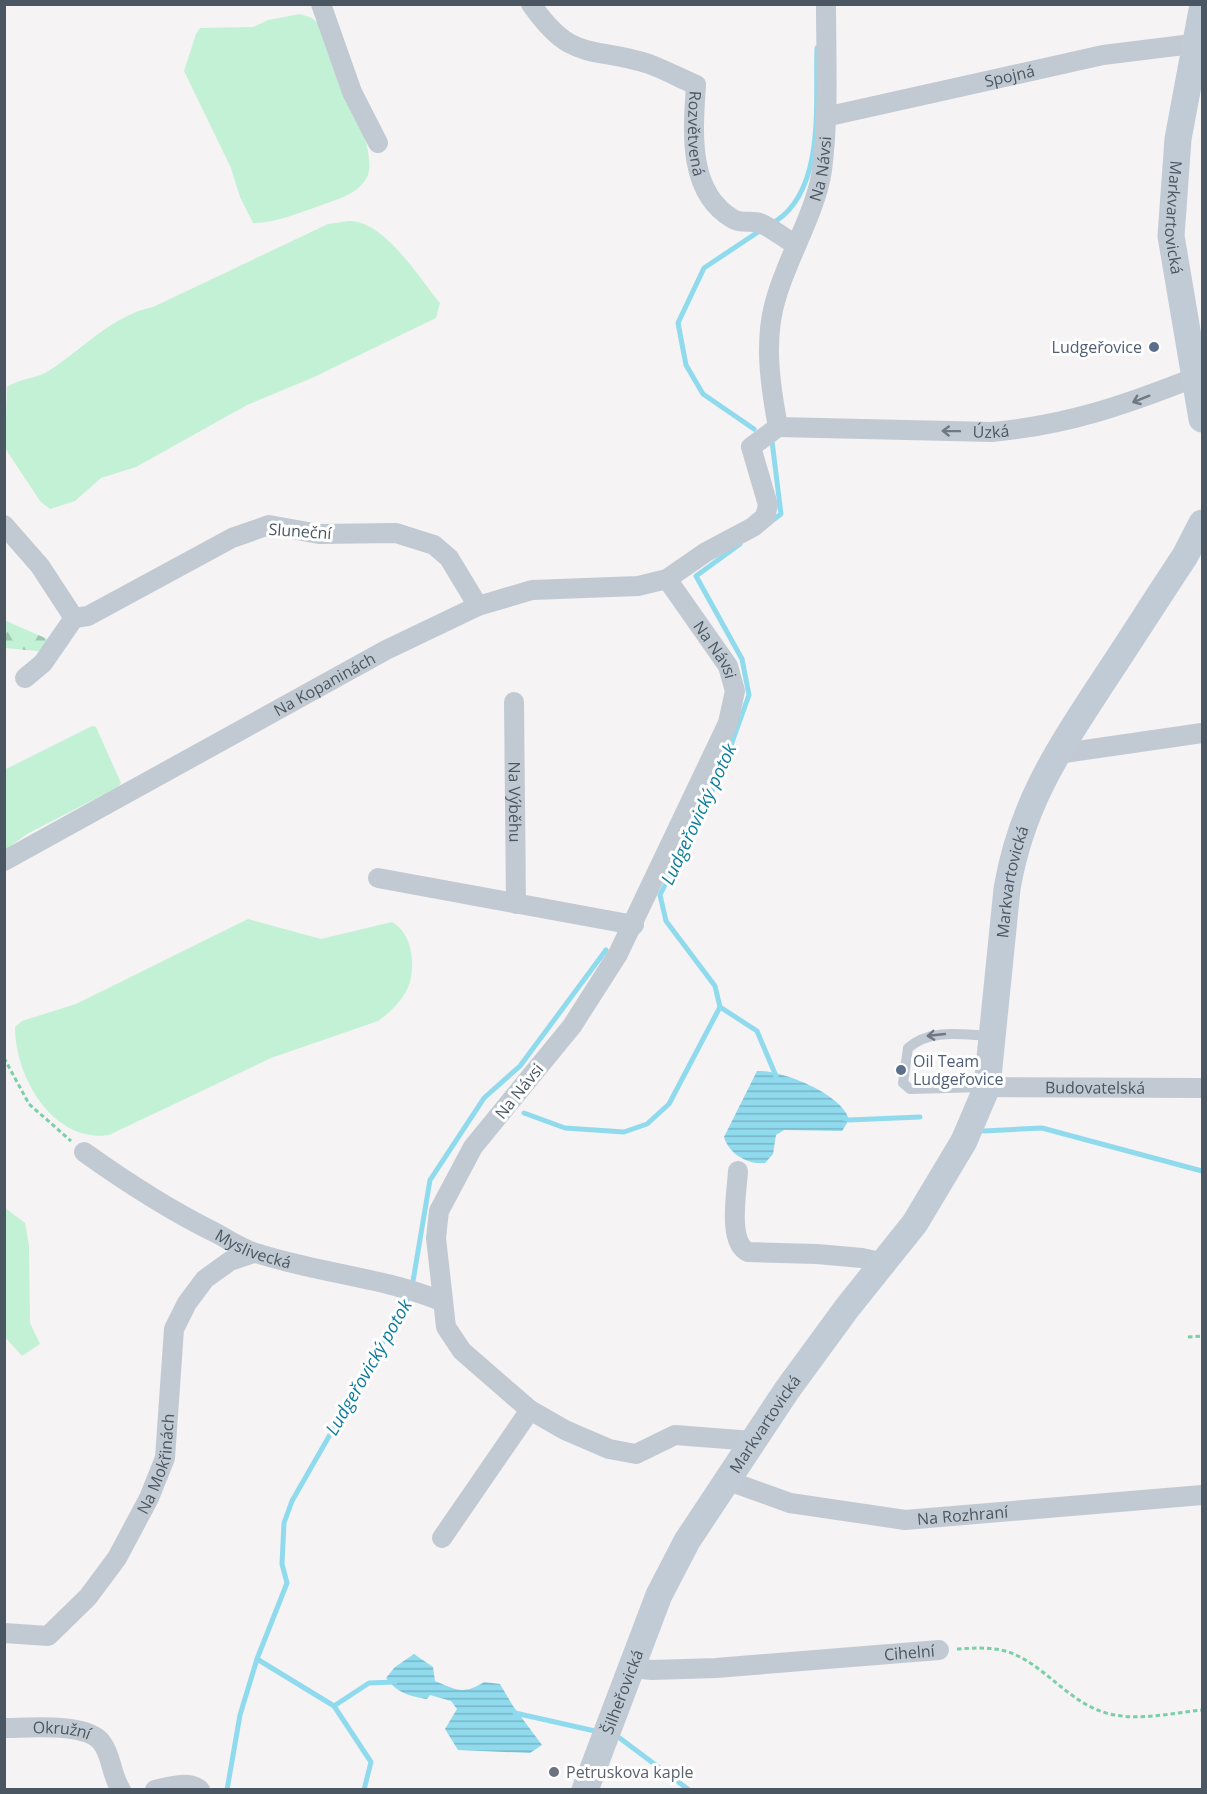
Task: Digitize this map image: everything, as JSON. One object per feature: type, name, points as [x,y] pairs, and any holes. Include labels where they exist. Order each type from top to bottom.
[{"type":"street","points":[[321,4],[352,92],[378,143]]},
{"type":"street","name":"Rozvětvená","points":[[531,4],[545,24],[564,42],[592,53],[648,64],[696,85],[692,136],[697,169],[714,203],[735,221],[759,222],[796,245]]},
{"type":"street","name":"Na Návsi","points":[[778,427],[771,389],[768,346],[776,297],[822,172],[826,4]]},
{"type":"street","name":"Markvartovická","points":[[1203,10],[1199,53],[1178,139],[1172,236],[1196,343],[1203,419]]},
{"type":"street","name":"Spojná","points":[[825,117],[1102,55],[1184,45],[1199,53]]},
{"type":"street","name":"Úzká","points":[[778,427],[992,432],[1023,429],[1076,420],[1132,402],[1199,386]]},
{"type":"street","points":[[667,579],[706,552],[753,527],[765,516],[768,505],[751,447],[778,427]]},
{"type":"street","name":"Markvartovická","points":[[659,1595],[687,1541],[726,1480],[840,1317],[915,1223],[964,1141],[987,1087],[1012,857],[1022,823],[1056,753],[1189,556],[1203,523]]},
{"type":"street","points":[[4,525],[40,566],[74,618],[43,663],[24,678]]},
{"type":"street","name":"Sluneční","points":[[74,618],[88,616],[232,538],[269,525],[319,534],[396,533],[434,545],[449,558],[478,606]]},
{"type":"street","name":"Na Návsi","points":[[667,579],[728,666],[735,691],[728,723],[634,925],[572,1026],[473,1147],[453,1183],[440,1211],[436,1238],[441,1301],[446,1327],[462,1351],[530,1410],[566,1430],[609,1449],[636,1454],[675,1435],[753,1441]]},
{"type":"street","name":"Na Kopaninách","points":[[4,861],[386,650],[478,606],[532,590],[638,586],[667,579]]},
{"type":"street","name":"Na Výběhu","points":[[514,702],[516,904]]},
{"type":"street","points":[[1056,753],[1203,733]]},
{"type":"street","points":[[378,878],[634,925]]},
{"type":"street","name":"Budovatelská","points":[[987,1087],[1203,1088]]},
{"type":"street","name":"Myslivecká","points":[[84,1152],[122,1180],[194,1222],[254,1253],[297,1265],[411,1289],[441,1301]]},
{"type":"street","points":[[738,1171],[735,1234],[743,1250],[862,1258],[885,1263]]},
{"type":"street","name":"Na Mokřinách","points":[[4,1633],[48,1636],[88,1597],[117,1558],[144,1508],[165,1458],[174,1329],[186,1303],[205,1280],[230,1261],[254,1253]]},
{"type":"street","points":[[442,1538],[530,1410]]},
{"type":"street","name":"Na Rozhraní","points":[[726,1480],[790,1503],[905,1520],[1203,1495]]},
{"type":"street","name":"Šilheřovická","points":[[585,1790],[659,1595]]},
{"type":"street","name":"Cihelní","points":[[630,1668],[652,1670],[716,1668],[939,1650]]},
{"type":"street","name":"Okružní","points":[[4,1728],[88,1731],[102,1743],[114,1780],[122,1790]]},
{"type":"street","points":[[155,1790],[176,1785],[198,1788]]},
{"type":"lane","points":[[987,1087],[961,1090],[910,1089],[903,1083],[908,1048],[920,1038],[938,1034],[994,1036]]},
{"type":"path","points":[[4,1058],[29,1104],[84,1152]]},
{"type":"path","points":[[1188,1337],[1203,1336]]},
{"type":"path","name":"Cihelní","points":[[939,1650],[982,1647],[1016,1655],[1085,1704],[1108,1714],[1136,1717],[1203,1710]]},
{"type":"green space","points":[[300,14],[312,18],[320,25],[362,127],[368,149],[369,167],[362,185],[345,196],[287,217],[253,223],[240,197],[231,168],[184,71],[200,28],[253,27],[268,20]]},
{"type":"green space","points":[[349,221],[362,223],[375,230],[400,252],[440,303],[436,318],[312,378],[247,405],[136,467],[101,478],[75,501],[50,509],[40,501],[5,448],[7,387],[50,370],[99,333],[125,317],[153,307],[328,224]]},
{"type":"green space","points":[[4,620],[52,641],[48,652],[5,648]]},
{"type":"green space","points":[[92,726],[96,727],[121,783],[118,787],[27,834],[5,850],[4,770]]},
{"type":"green space","points":[[248,919],[321,939],[392,922],[404,934],[411,950],[412,968],[409,985],[396,1005],[378,1021],[271,1058],[109,1135],[89,1135],[71,1129],[55,1118],[41,1103],[30,1085],[22,1066],[15,1027],[22,1021],[76,1004]]},
{"type":"green space","points":[[5,1208],[25,1223],[29,1246],[30,1323],[40,1344],[22,1356],[5,1337]]},
{"type":"water","points":[[757,1071],[781,1075],[810,1085],[835,1101],[844,1110],[849,1120],[842,1131],[784,1130],[776,1135],[773,1154],[765,1163],[752,1162],[740,1157],[730,1149],[724,1137]]},
{"type":"water","points":[[414,1654],[433,1667],[435,1681],[449,1687],[465,1690],[484,1682],[500,1684],[542,1745],[530,1753],[458,1750],[445,1729],[457,1709],[451,1701],[430,1695],[427,1699],[409,1695],[399,1690],[386,1678],[395,1667]]},
{"type":"waterway","name":"Ludgeřovický potok","points":[[776,221],[792,206],[803,187],[810,165],[816,117],[817,48]]},
{"type":"waterway","name":"Ludgeřovický potok","points":[[754,429],[703,394],[686,365],[678,323],[704,268],[761,230]]},
{"type":"waterway","name":"Ludgeřovický potok","points":[[769,523],[781,514],[772,441]]},
{"type":"waterway","name":"Ludgeřovický potok","points":[[740,544],[696,576],[742,659],[749,695],[721,773],[660,895],[666,921],[715,986],[720,1007],[757,1031],[776,1076]]},
{"type":"waterway","name":"Ludgeřovický potok","points":[[227,1790],[240,1715],[257,1659],[287,1583],[282,1564],[284,1523],[292,1501],[411,1293],[430,1180],[484,1098],[520,1066],[606,950]]},
{"type":"waterway","points":[[524,1113],[565,1128],[624,1132],[647,1124],[669,1104],[720,1007]]},
{"type":"waterway","points":[[843,1118],[849,1120],[920,1117]]},
{"type":"waterway","points":[[984,1131],[1042,1128],[1202,1171]]},
{"type":"waterway","points":[[257,1659],[334,1706],[369,1683],[395,1682]]},
{"type":"waterway","points":[[334,1706],[371,1762],[364,1790]]},
{"type":"waterway","points":[[515,1713],[595,1731]]},
{"type":"waterway","points":[[617,1736],[689,1790]]},
{"type":"place","name":"Ludgeřovice","points":[[1154,347]]},
{"type":"place","name":"Oil Team Ludgeřovice","points":[[901,1070]]},
{"type":"place","name":"Petruskova kaple","points":[[554,1772]]}]
